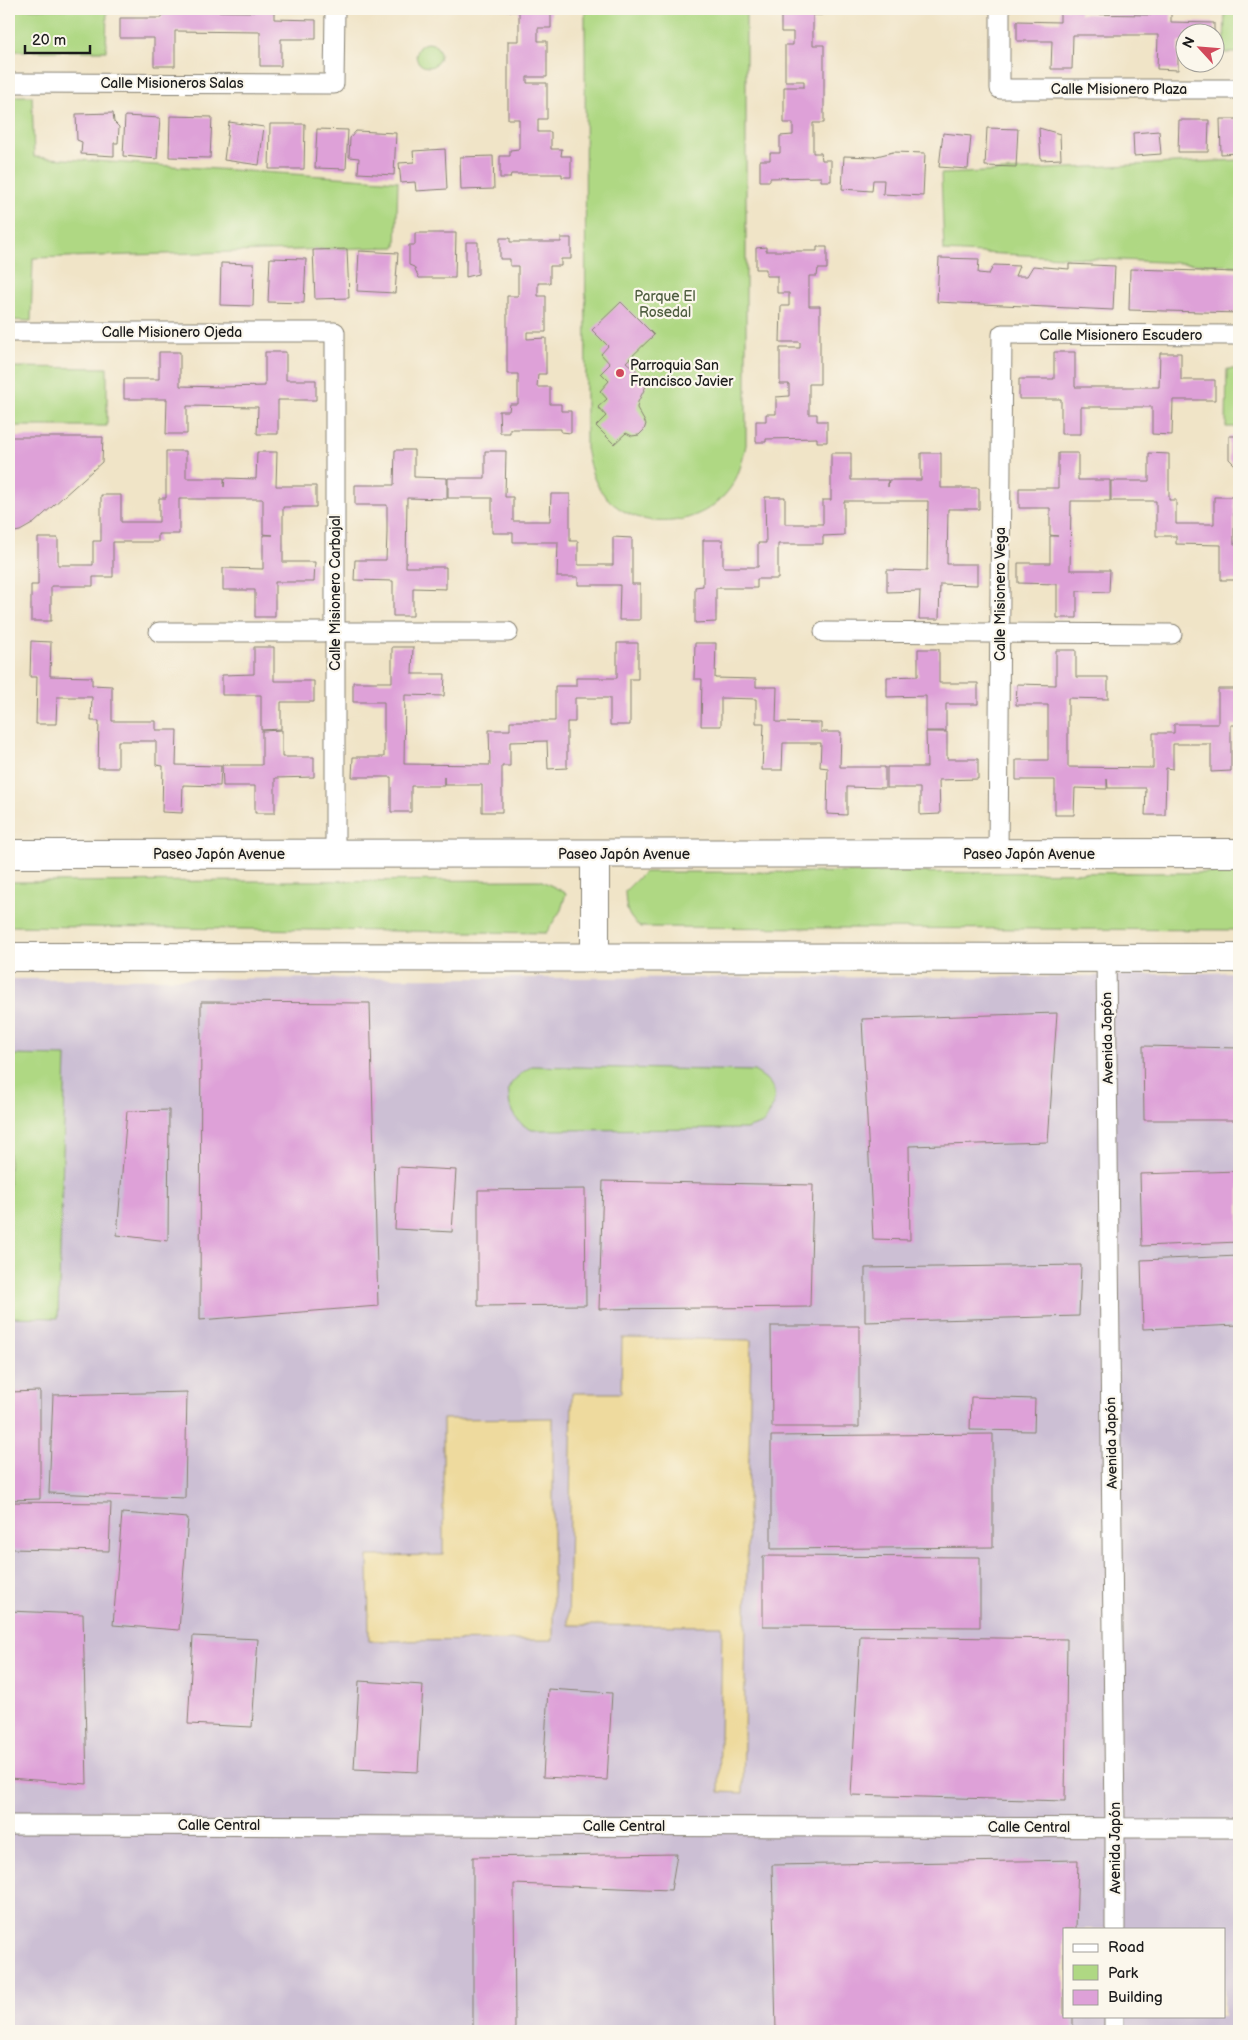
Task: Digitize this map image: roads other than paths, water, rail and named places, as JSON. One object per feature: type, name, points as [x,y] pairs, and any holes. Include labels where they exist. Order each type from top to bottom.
[{"type":"main road","name":"Paseo Japón Avenue","points":[[9,854],[1239,853]]},
{"type":"main road","points":[[595,957],[596,854]]},
{"type":"main road","points":[[9,957],[1239,958]]},
{"type":"street","name":"Calle Misioneros Salas","points":[[9,83],[334,84],[335,9]]},
{"type":"street","name":"Calle Misionero Plaza","points":[[1000,9],[1000,89],[1239,89]]},
{"type":"street","name":"Calle Misionero Ojeda","points":[[9,332],[335,332]]},
{"type":"street","name":"Calle Misionero Carbajal","points":[[335,332],[335,854]]},
{"type":"street","name":"Calle Misionero Escudero","points":[[1002,334],[1239,335]]},
{"type":"street","name":"Calle Misionero Vega","points":[[998,854],[1002,334]]},
{"type":"street","points":[[159,632],[508,632]]},
{"type":"street","points":[[824,632],[1172,634]]},
{"type":"street","name":"Avenida Japón","points":[[1106,958],[1116,1827],[1114,1928]]},
{"type":"street","name":"Calle Central","points":[[9,1825],[1239,1828]]},
{"type":"street","points":[[1114,2018],[1114,2031]]},
{"type":"place","name":"Parroquia San Francisco Javier","points":[[620,373]]},
{"type":"park label","name":"Parque El Rosedal","points":[[665,304]]}]
